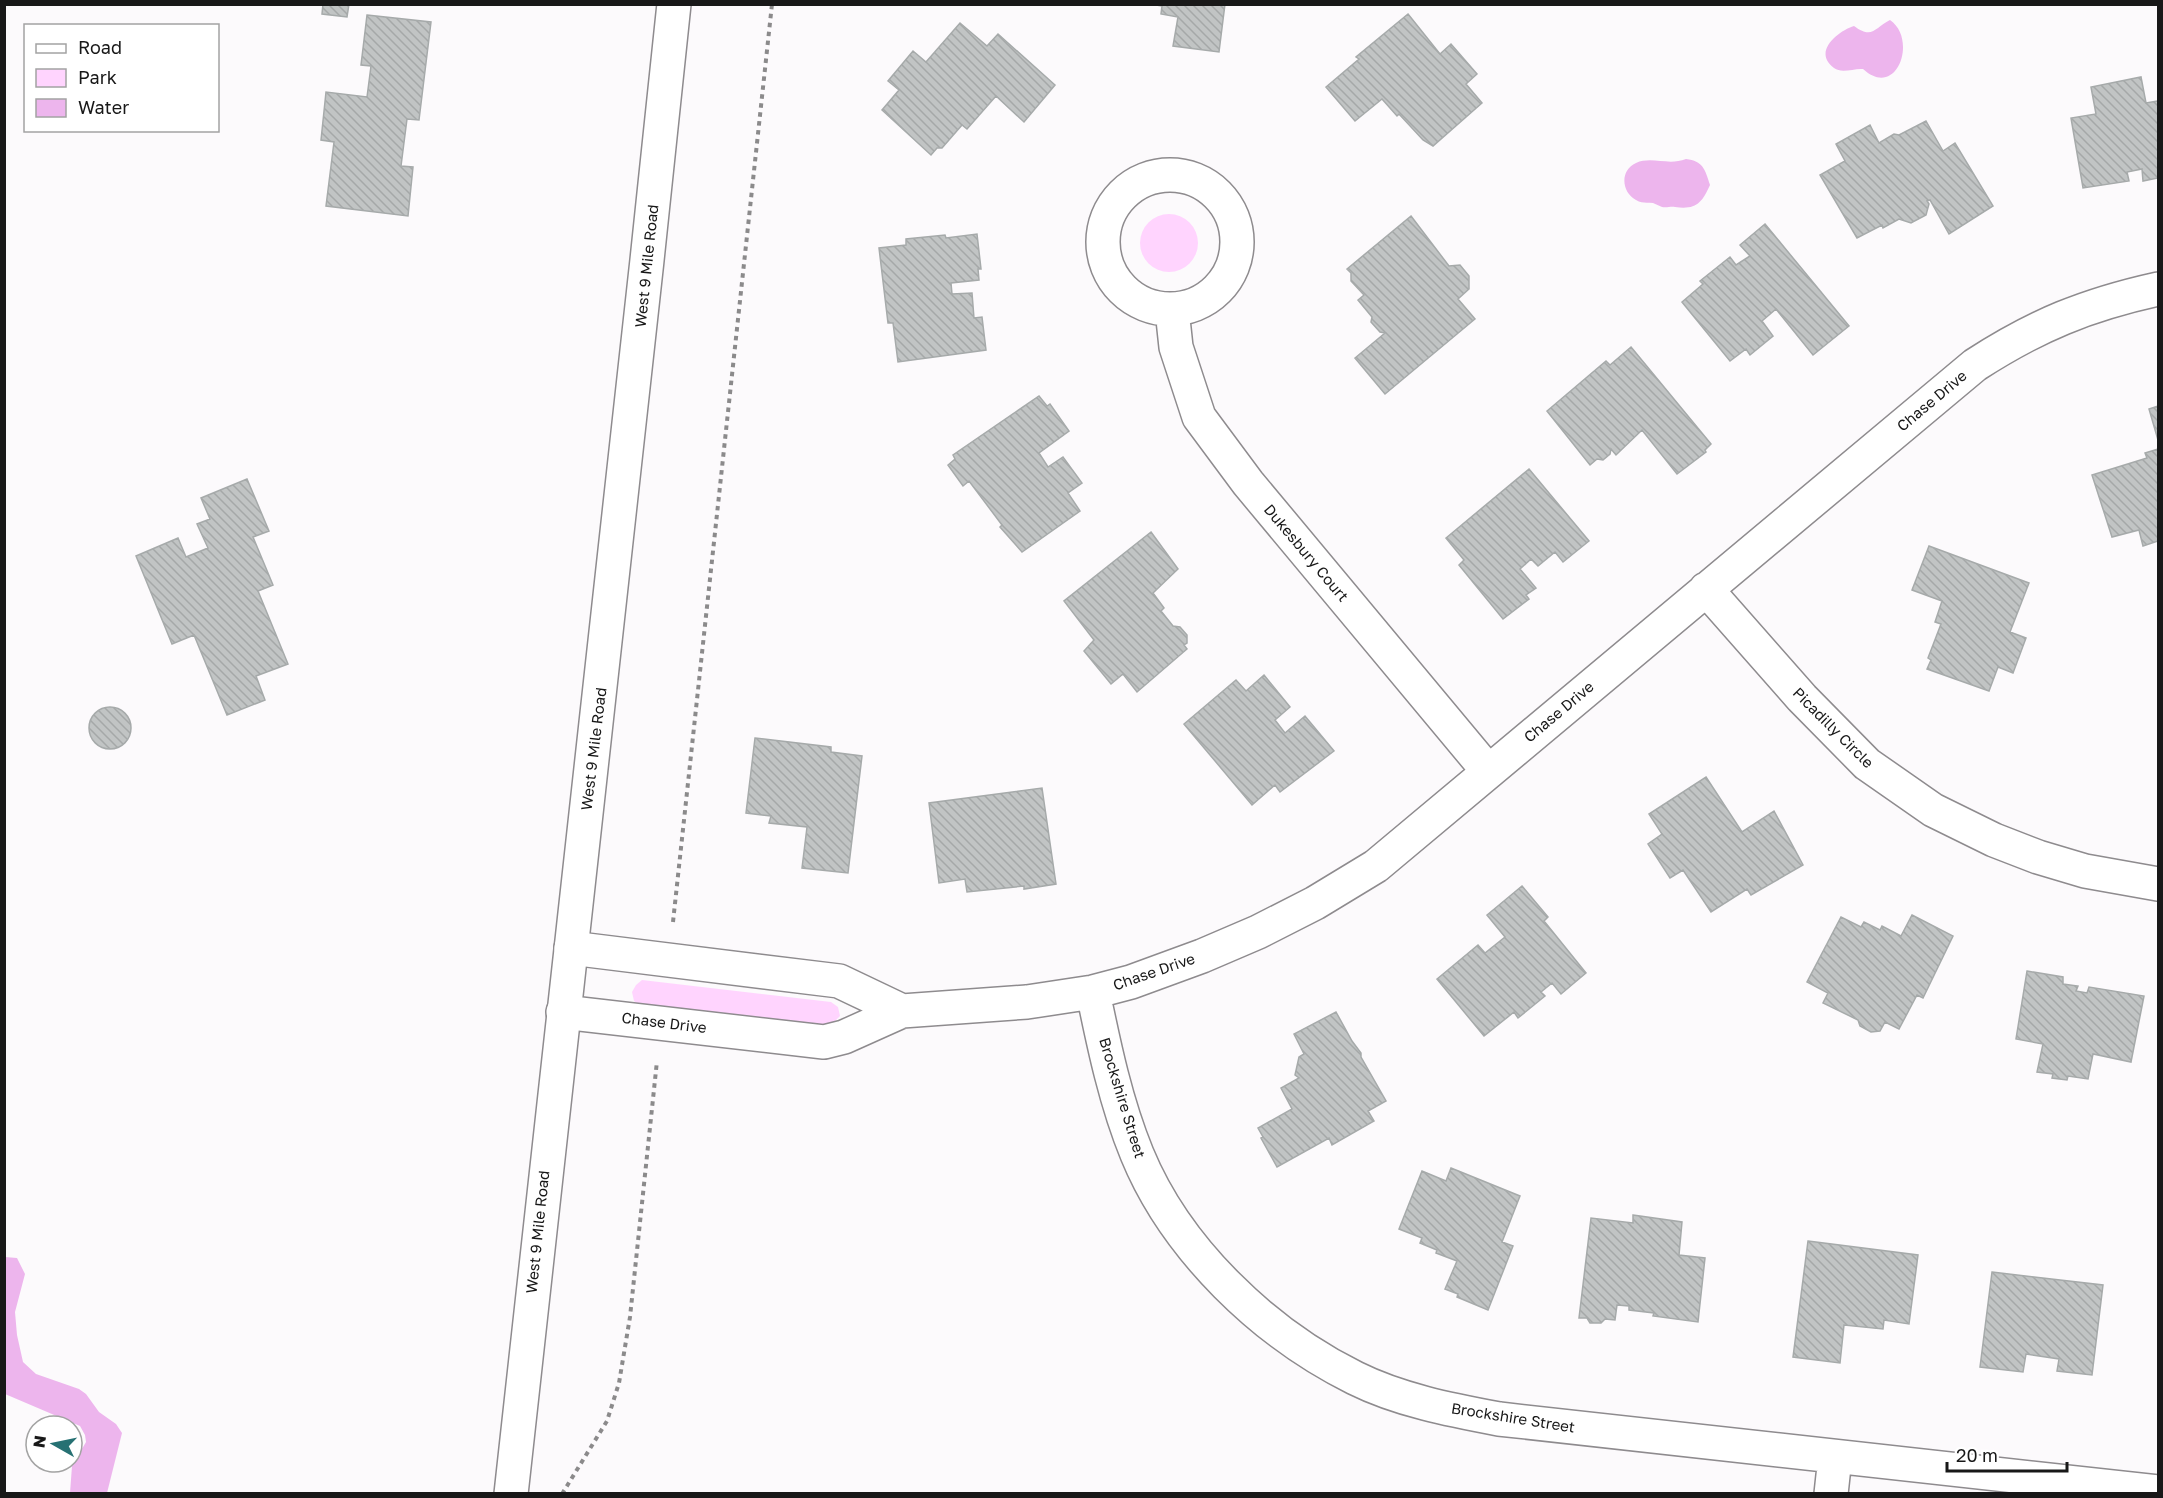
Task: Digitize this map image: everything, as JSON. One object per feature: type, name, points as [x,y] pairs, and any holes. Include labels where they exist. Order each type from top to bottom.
[{"type":"street","name":"West 9 Mile Road","points":[[511,1494],[635,381],[674,4]]},
{"type":"street","points":[[1177,174],[1196,180],[1213,190],[1227,205],[1235,223],[1238,243],[1234,263],[1225,281],[1211,296],[1194,305],[1172,310],[1150,307],[1130,297],[1114,281],[1104,261],[1102,239],[1107,217],[1118,198],[1136,183],[1156,175],[1177,174]]},
{"type":"street","name":"Chase Drive","points":[[563,1012],[824,1042],[844,1037],[902,1011],[1027,1002],[1093,992],[1131,982],[1202,956],[1258,932],[1315,903],[1376,866],[1975,365],[2013,340],[2050,322],[2094,305],[2158,289]]},
{"type":"street","name":"Dukesbury Court","points":[[1172,310],[1176,347],[1198,417],[1248,483],[1488,771]]},
{"type":"street","name":"Picadilly Circle","points":[[1706,589],[1802,698],[1867,764],[1934,810],[1994,840],[2038,857],[2085,871],[2158,884]]},
{"type":"street","name":"Chase Drive","points":[[571,948],[839,981],[902,1011]]},
{"type":"street","name":"Brockshire Street","points":[[1093,992],[1102,1036],[1126,1122],[1137,1155],[1162,1205],[1193,1249],[1229,1287],[1275,1327],[1323,1360],[1356,1378],[1387,1391],[1449,1409],[1522,1422],[2158,1492]]},
{"type":"street","points":[[1831,1494],[1835,1457]]},
{"type":"path","points":[[671,930],[772,4]]},
{"type":"path","points":[[562,1494],[607,1422],[619,1383],[630,1317],[658,1056]]},
{"type":"green space","points":[[1169,214],[1180,216],[1193,227],[1198,243],[1196,254],[1185,267],[1169,272],[1158,270],[1145,259],[1140,243],[1142,232],[1153,219]]},
{"type":"green space","points":[[642,980],[831,1002],[838,1007],[840,1016],[828,1028],[639,1006],[634,1001],[632,992]]},
{"type":"water","points":[[1890,20],[1898,29],[1903,52],[1894,72],[1886,77],[1875,77],[1863,69],[1837,70],[1828,62],[1826,49],[1841,32],[1854,26],[1870,32]]},
{"type":"water","points":[[1686,159],[1700,164],[1707,174],[1710,185],[1697,204],[1688,207],[1662,207],[1638,201],[1627,192],[1625,176],[1631,166],[1636,163],[1648,160],[1673,162]]},
{"type":"water","points":[[5,1257],[17,1258],[25,1274],[15,1312],[23,1362],[36,1374],[79,1389],[86,1394],[99,1412],[116,1424],[122,1433],[107,1493],[70,1493],[71,1474],[84,1474],[86,1442],[84,1414],[52,1414],[5,1394]]},
{"type":"building","points":[[323,4],[349,4],[347,17],[322,14]]},
{"type":"building","points":[[1150,4],[1225,4],[1219,52],[1173,46],[1178,17],[1161,14],[1162,6]]},
{"type":"building","points":[[1408,14],[1440,54],[1451,44],[1477,74],[1466,84],[1482,103],[1433,146],[1423,140],[1382,99],[1355,121],[1326,87],[1359,59],[1356,57]]},
{"type":"building","points":[[367,15],[431,22],[419,120],[407,119],[401,166],[413,167],[408,216],[326,206],[334,142],[321,140],[326,92],[367,97],[371,66],[361,65]]},
{"type":"building","points":[[960,23],[987,46],[998,34],[1055,85],[1024,122],[996,96],[967,129],[962,125],[942,148],[937,148],[931,155],[882,110],[899,90],[888,81],[913,51],[926,62]]},
{"type":"building","points":[[2141,77],[2146,103],[2158,101],[2158,178],[2143,181],[2142,169],[2127,172],[2129,181],[2083,188],[2071,118],[2096,114],[2091,87]]},
{"type":"building","points":[[1926,121],[1943,151],[1955,143],[1993,206],[1949,234],[1930,200],[1927,201],[1929,204],[1926,215],[1911,223],[1899,219],[1857,238],[1820,175],[1845,161],[1836,144],[1870,125],[1879,143]]},
{"type":"building","points":[[1411,216],[1449,266],[1460,265],[1469,276],[1469,289],[1458,299],[1475,319],[1385,394],[1355,358],[1385,333],[1380,332],[1371,322],[1372,317],[1358,300],[1364,295],[1351,281],[1351,273],[1347,269]]},
{"type":"building","points":[[1765,224],[1849,326],[1813,355],[1776,309],[1762,321],[1773,336],[1750,355],[1746,349],[1730,361],[1682,302],[1703,284],[1700,281],[1730,257],[1736,265],[1750,256],[1740,245]]},
{"type":"building","points":[[977,234],[981,269],[978,269],[979,280],[951,283],[952,294],[972,293],[974,318],[982,317],[986,350],[898,362],[893,323],[888,323],[879,248],[906,245],[906,239],[945,235],[946,238]]},
{"type":"building","points":[[1631,347],[1711,444],[1705,450],[1706,452],[1677,474],[1642,430],[1616,455],[1611,449],[1610,454],[1603,460],[1597,459],[1590,465],[1547,411],[1606,361],[1610,365]]},
{"type":"building","points":[[1039,396],[1047,406],[1050,404],[1069,431],[1039,453],[1048,467],[1063,457],[1082,483],[1068,493],[1080,511],[1022,552],[1000,527],[1002,525],[969,481],[963,486],[948,465],[955,459],[953,455]]},
{"type":"building","points":[[2158,406],[2158,440],[2149,409]]},
{"type":"building","points":[[2158,449],[2158,541],[2143,546],[2139,530],[2112,537],[2092,475],[2147,458],[2145,453]]},
{"type":"building","points":[[1529,469],[1589,541],[1563,562],[1555,552],[1538,566],[1531,559],[1520,569],[1536,588],[1526,595],[1529,599],[1503,619],[1459,565],[1464,560],[1446,538]]},
{"type":"building","points":[[247,479],[269,531],[253,537],[273,585],[258,591],[288,664],[256,676],[265,700],[227,715],[194,635],[172,644],[136,556],[178,538],[186,557],[208,548],[197,524],[210,519],[201,498]]},
{"type":"building","points":[[1151,532],[1178,569],[1153,593],[1164,608],[1161,611],[1173,626],[1180,627],[1187,635],[1187,643],[1184,645],[1187,649],[1137,692],[1123,674],[1111,684],[1084,651],[1094,640],[1064,601]]},
{"type":"building","points":[[1929,546],[2029,583],[2010,632],[2026,638],[2013,673],[1998,667],[1989,691],[1927,669],[1931,660],[1928,658],[1941,624],[1935,622],[1942,601],[1912,590]]},
{"type":"building","points":[[1264,675],[1290,707],[1275,720],[1285,733],[1305,716],[1334,751],[1280,792],[1275,785],[1252,805],[1184,724],[1236,680],[1246,691]]},
{"type":"building","points":[[110,707],[125,713],[131,728],[125,743],[110,749],[95,743],[89,728],[95,713]]},
{"type":"building","points":[[755,738],[831,747],[831,752],[862,756],[848,873],[802,868],[807,827],[769,823],[771,816],[746,813]]},
{"type":"building","points":[[1706,777],[1742,832],[1774,811],[1803,865],[1751,895],[1747,889],[1711,912],[1683,870],[1670,878],[1648,844],[1662,834],[1649,814]]},
{"type":"building","points":[[1042,788],[1056,884],[1024,889],[1024,886],[967,892],[965,879],[939,883],[929,803]]},
{"type":"building","points":[[1522,886],[1548,917],[1544,921],[1586,973],[1561,994],[1552,983],[1541,992],[1545,996],[1518,1018],[1514,1012],[1484,1036],[1437,979],[1478,945],[1485,953],[1505,937],[1487,915]]},
{"type":"building","points":[[1912,915],[1953,936],[1923,998],[1917,995],[1899,1029],[1885,1022],[1880,1031],[1871,1032],[1860,1026],[1858,1020],[1823,1003],[1828,993],[1807,982],[1841,917],[1861,927],[1864,922],[1880,930],[1882,926],[1901,936]]},
{"type":"building","points":[[2027,971],[2063,977],[2063,984],[2078,986],[2076,991],[2087,993],[2089,987],[2144,996],[2131,1062],[2093,1054],[2088,1079],[2068,1076],[2067,1080],[2052,1078],[2053,1074],[2037,1072],[2043,1044],[2016,1039]]},
{"type":"building","points":[[1336,1012],[1386,1101],[1368,1111],[1374,1121],[1332,1145],[1329,1138],[1277,1167],[1258,1128],[1292,1109],[1281,1088],[1299,1078],[1295,1075],[1299,1057],[1304,1054],[1294,1034]]},
{"type":"building","points":[[1451,1168],[1520,1196],[1502,1242],[1513,1246],[1488,1310],[1457,1297],[1458,1294],[1445,1289],[1457,1261],[1436,1253],[1437,1250],[1420,1243],[1422,1238],[1399,1229],[1422,1171],[1446,1181]]},
{"type":"building","points":[[1633,1215],[1682,1222],[1679,1255],[1705,1258],[1698,1322],[1653,1316],[1654,1313],[1629,1310],[1629,1306],[1617,1305],[1615,1320],[1605,1319],[1601,1323],[1590,1323],[1587,1318],[1579,1318],[1591,1218],[1633,1223]]},
{"type":"building","points":[[1808,1241],[1918,1255],[1909,1324],[1884,1320],[1883,1329],[1844,1325],[1840,1363],[1793,1357]]},
{"type":"building","points":[[1992,1272],[2103,1285],[2092,1375],[2057,1371],[2059,1359],[2026,1354],[2023,1372],[1980,1367]]}]
